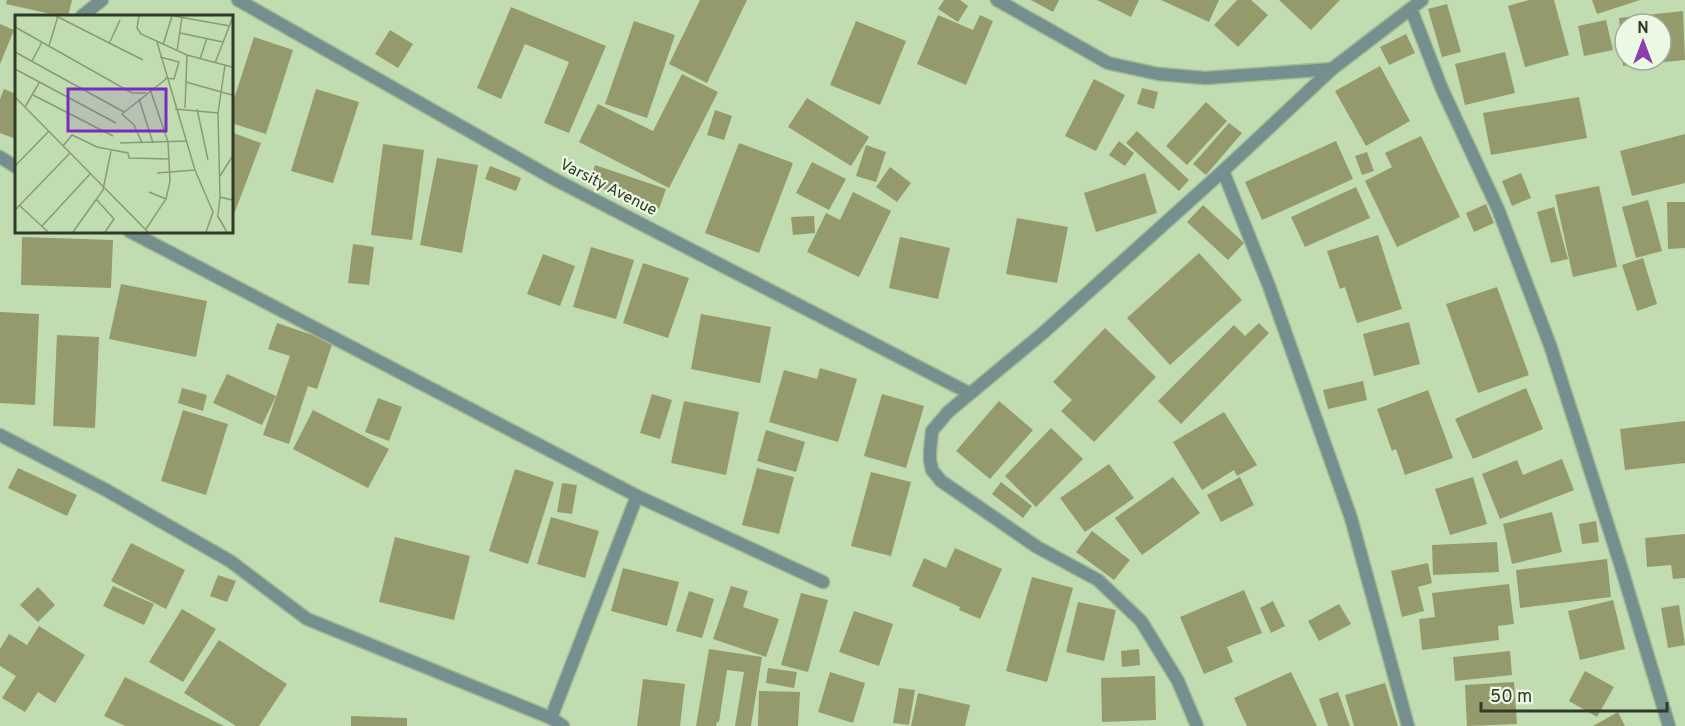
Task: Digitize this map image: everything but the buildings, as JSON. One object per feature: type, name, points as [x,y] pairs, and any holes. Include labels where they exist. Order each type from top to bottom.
[{"type":"street","points":[[83,15],[102,0]]},
{"type":"street","name":"Varsity Avenue","points":[[238,0],[555,179],[969,393]]},
{"type":"street","points":[[997,0],[1108,63],[1158,74],[1205,78],[1332,69]]},
{"type":"street","points":[[1197,726],[1178,681],[1141,621],[1098,580],[1037,547],[941,481],[932,470],[930,460],[932,431],[948,412],[1043,333],[1332,69],[1422,0]]},
{"type":"street","points":[[1411,9],[1442,89],[1498,209],[1550,345],[1669,726]]},
{"type":"street","points":[[0,157],[15,166]]},
{"type":"street","points":[[1223,171],[1269,286],[1350,518],[1408,726]]},
{"type":"street","points":[[131,232],[637,496],[823,582]]},
{"type":"street","points":[[0,435],[106,490],[230,561],[307,620],[551,718],[563,726]]},
{"type":"street","points":[[551,718],[637,496]]}]
